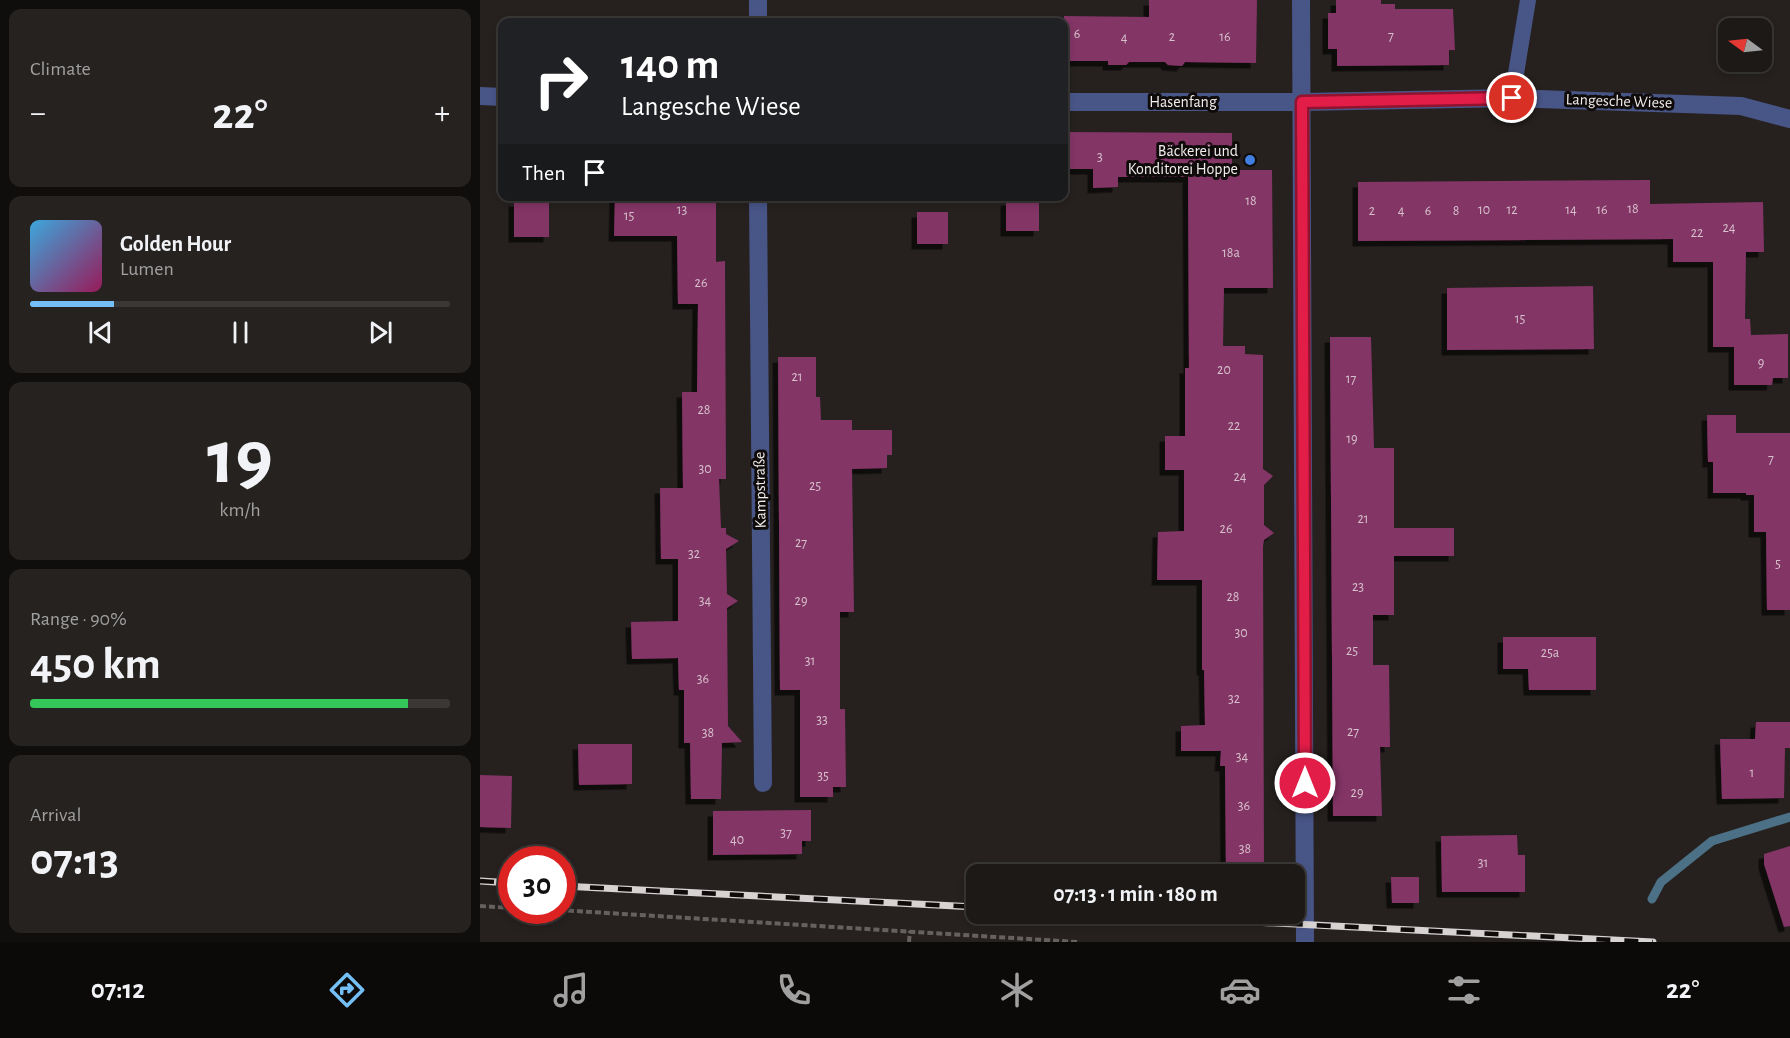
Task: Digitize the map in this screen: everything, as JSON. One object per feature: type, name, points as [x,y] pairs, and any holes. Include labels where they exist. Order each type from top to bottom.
[{"type":"street","points":[[758,0],[758,18]]},
{"type":"street","points":[[1301,0],[1305,942]]},
{"type":"street","points":[[480,96],[498,97]]},
{"type":"street","name":"Langesche Wiese","points":[[1302,102],[1512,98],[1741,106],[1790,119]]},
{"type":"street","name":"Hasenfang","points":[[1068,102],[1302,102]]},
{"type":"street","name":"Kampstraße","points":[[758,201],[763,783]]},
{"type":"lane","points":[[1512,98],[1528,0]]},
{"type":"path","points":[[480,906],[498,907]]},
{"type":"path","points":[[576,911],[1077,942]]},
{"type":"path","points":[[909,942],[910,931]]},
{"type":"building","points":[[1149,0],[1257,0],[1256,63],[1185,62],[1182,66],[1168,65],[1165,62],[1129,62],[1126,65],[1108,65],[1108,61],[1068,61],[1068,18],[1064,16],[1149,17]]},
{"type":"building","points":[[1336,0],[1381,0],[1381,4],[1395,4],[1395,9],[1453,9],[1455,50],[1449,50],[1449,65],[1337,66],[1337,49],[1328,49],[1328,13],[1336,13]]},
{"type":"building","points":[[1068,132],[1232,133],[1232,170],[1272,170],[1273,288],[1224,288],[1223,346],[1245,346],[1245,354],[1263,355],[1263,469],[1273,476],[1264,485],[1264,525],[1274,533],[1264,540],[1263,546],[1264,864],[1226,864],[1225,766],[1220,766],[1221,751],[1181,751],[1181,726],[1205,725],[1204,670],[1202,670],[1202,580],[1157,580],[1158,532],[1184,531],[1184,470],[1165,470],[1165,436],[1185,436],[1185,368],[1189,368],[1188,177],[1118,177],[1118,187],[1093,188],[1093,169],[1068,169]]},
{"type":"building","points":[[1650,180],[1650,204],[1763,202],[1764,252],[1746,252],[1745,319],[1750,319],[1751,335],[1788,334],[1788,378],[1773,378],[1772,385],[1734,385],[1734,347],[1713,347],[1713,262],[1673,262],[1673,239],[1358,241],[1358,182]]},
{"type":"building","points":[[514,201],[549,201],[549,237],[514,237]]},
{"type":"building","points":[[615,201],[716,201],[716,262],[725,261],[726,479],[719,479],[721,528],[726,528],[726,534],[739,541],[726,549],[727,594],[738,601],[727,608],[728,726],[742,742],[722,743],[721,799],[691,799],[690,743],[684,743],[684,690],[679,690],[678,658],[632,659],[631,622],[678,621],[678,559],[661,559],[660,488],[683,488],[682,392],[697,392],[698,304],[678,304],[677,236],[614,236]]},
{"type":"building","points":[[1006,201],[1039,201],[1039,231],[1006,231]]},
{"type":"building","points":[[917,212],[948,212],[948,244],[917,244]]},
{"type":"building","points":[[1593,286],[1594,349],[1447,350],[1447,288]]},
{"type":"building","points":[[1330,337],[1371,337],[1374,448],[1394,448],[1394,528],[1454,528],[1454,556],[1394,556],[1394,615],[1373,615],[1373,665],[1389,665],[1390,747],[1380,747],[1382,816],[1333,816]]},
{"type":"building","points":[[778,357],[816,357],[816,397],[820,397],[821,420],[852,420],[852,430],[892,430],[892,455],[887,455],[887,468],[852,469],[854,612],[840,612],[840,709],[845,709],[846,787],[833,787],[833,797],[800,797],[800,690],[780,690]]},
{"type":"building","points":[[1707,415],[1736,415],[1736,433],[1790,433],[1790,610],[1767,610],[1766,532],[1754,532],[1754,495],[1713,493],[1713,462],[1708,462]]},
{"type":"building","points":[[1503,637],[1596,637],[1596,690],[1529,690],[1528,669],[1503,669]]},
{"type":"building","points":[[1756,722],[1790,722],[1790,748],[1785,748],[1784,798],[1722,799],[1720,739],[1755,739]]},
{"type":"building","points":[[578,744],[632,744],[632,784],[579,785]]},
{"type":"building","points":[[480,775],[512,776],[511,828],[480,827]]},
{"type":"building","points":[[811,810],[811,841],[802,841],[802,854],[713,855],[713,811]]},
{"type":"building","points":[[1517,835],[1518,855],[1525,855],[1525,892],[1442,892],[1441,836]]},
{"type":"building","points":[[1790,846],[1790,926],[1784,927],[1764,864],[1764,854]]},
{"type":"building","points":[[1391,877],[1419,877],[1419,903],[1392,903]]},
{"type":"waterway","points":[[1652,899],[1661,882],[1712,841],[1790,817]]},
{"type":"railway","points":[[480,881],[498,882]]},
{"type":"railway","points":[[576,887],[966,906]]},
{"type":"railway","points":[[1293,924],[1653,942]]},
{"type":"place","name":"Bäckerei und Konditorei Hoppe","points":[[1250,160]]},
{"type":"route","points":[[1305,783],[1302,102],[1512,98]]}]
